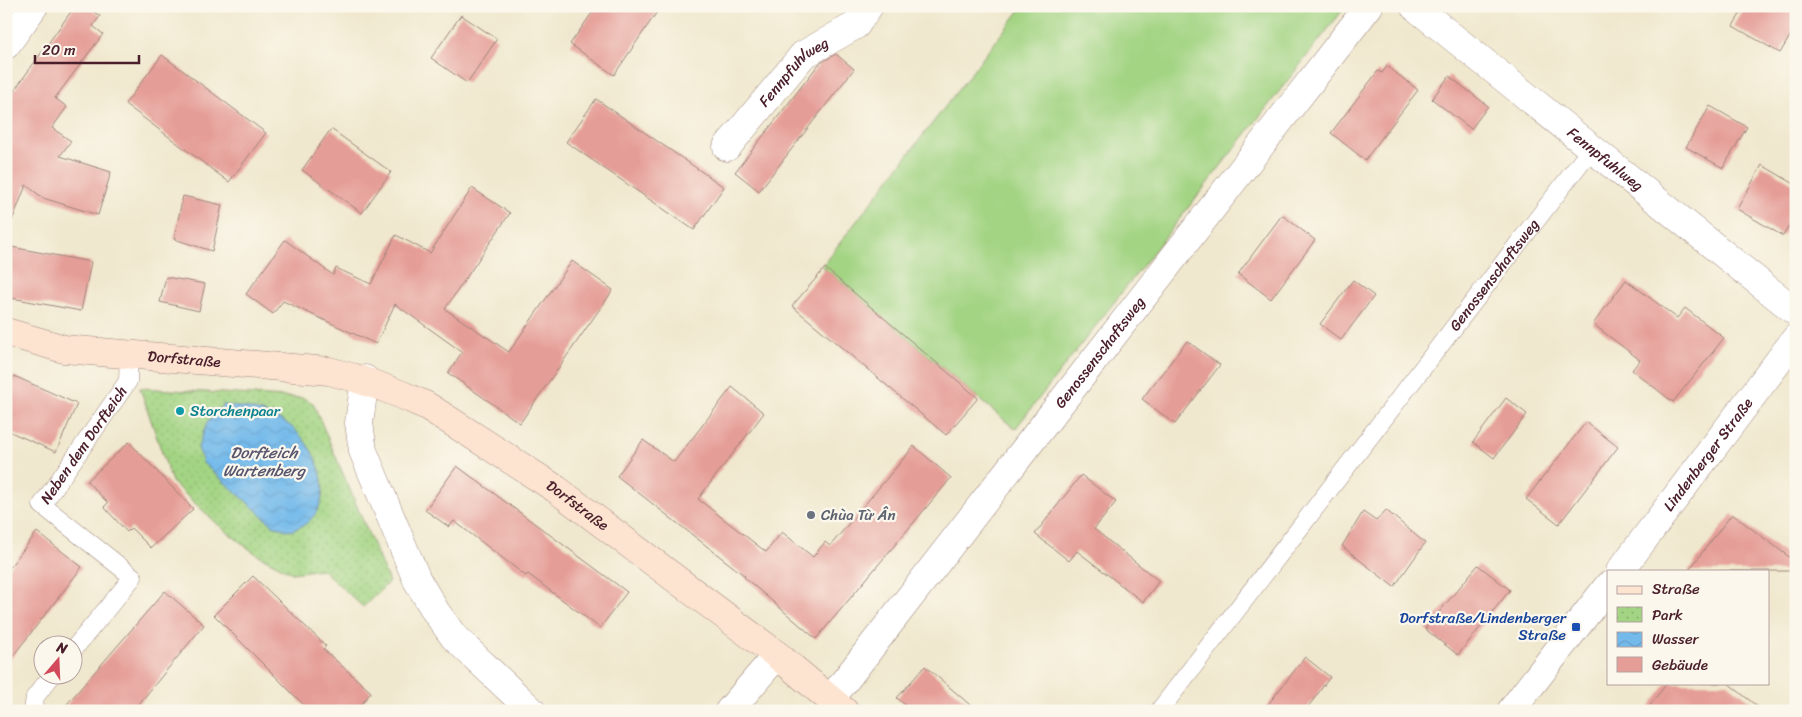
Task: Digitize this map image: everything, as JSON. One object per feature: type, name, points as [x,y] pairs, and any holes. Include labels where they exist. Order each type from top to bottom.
[{"type":"main road","name":"Dorfstraße","points":[[6,332],[64,350],[329,371],[365,379],[427,406],[556,489],[777,655],[837,705]]},
{"type":"street","points":[[6,45],[34,6]]},
{"type":"street","name":"Fennpfuhlweg","points":[[727,147],[803,55],[856,25],[869,6]]},
{"type":"street","name":"Genossenschaftsweg","points":[[837,705],[1369,6]]},
{"type":"street","name":"Fennpfuhlweg","points":[[1414,6],[1796,312]]},
{"type":"street","name":"Lindenberger Straße","points":[[1621,570],[1796,338]]},
{"type":"street","points":[[365,379],[359,423],[363,451],[417,580],[454,637],[532,711]]},
{"type":"street","points":[[1511,711],[1607,587]]},
{"type":"street","points":[[729,711],[777,655]]},
{"type":"lane","name":"Genossenschaftsweg","points":[[1159,711],[1591,149]]},
{"type":"lane","name":"Neben dem Dorfteich","points":[[82,639],[133,577],[42,505],[128,380],[130,354]]},
{"type":"lane","points":[[33,711],[35,697],[45,684]]},
{"type":"green space","points":[[1023,6],[1346,6],[1015,429],[822,266]]},
{"type":"green space","points":[[140,388],[303,398],[313,403],[389,582],[363,607],[322,569],[292,573],[256,554],[223,529],[172,482]]},
{"type":"water","name":"Dorfteich Wartenberg","points":[[223,405],[253,410],[273,416],[291,426],[306,443],[318,465],[323,490],[321,502],[316,513],[307,523],[290,531],[274,526],[203,463],[198,447],[207,423]]},
{"type":"building","points":[[75,6],[85,6],[100,16],[93,26],[103,34],[55,98],[67,107],[52,128],[71,141],[60,156],[111,172],[98,215],[43,198],[26,185],[8,231],[6,231],[6,102]]},
{"type":"building","points":[[597,6],[661,6],[614,75],[570,44]]},
{"type":"building","points":[[1745,6],[1782,6],[1796,14],[1796,26],[1780,53],[1733,26]]},
{"type":"building","points":[[461,15],[497,39],[467,83],[431,58]]},
{"type":"building","points":[[836,54],[854,69],[759,191],[735,172],[819,64]]},
{"type":"building","points":[[162,55],[266,133],[229,182],[125,104]]},
{"type":"building","points":[[1387,66],[1418,90],[1365,160],[1331,133],[1378,71],[1382,73]]},
{"type":"building","points":[[1449,76],[1488,106],[1471,129],[1432,99]]},
{"type":"building","points":[[596,99],[724,187],[694,230],[566,142]]},
{"type":"building","points":[[1710,106],[1747,127],[1723,168],[1686,147]]},
{"type":"building","points":[[331,129],[391,172],[362,213],[302,170]]},
{"type":"building","points":[[1762,165],[1796,185],[1796,214],[1783,236],[1737,209]]},
{"type":"building","points":[[472,188],[510,213],[445,309],[509,352],[572,261],[613,290],[520,423],[448,373],[462,352],[395,304],[376,344],[283,301],[273,314],[246,294],[285,240],[333,275],[336,268],[371,284],[396,235],[430,253]]},
{"type":"building","points":[[183,196],[222,205],[212,251],[174,239]]},
{"type":"building","points":[[1282,215],[1315,240],[1271,299],[1238,274]]},
{"type":"building","points":[[6,246],[91,262],[81,311],[6,297]]},
{"type":"building","points":[[825,268],[978,398],[946,435],[792,306]]},
{"type":"building","points":[[166,277],[205,284],[199,311],[160,302]]},
{"type":"building","points":[[1353,280],[1374,296],[1341,340],[1320,324]]},
{"type":"building","points":[[1626,280],[1677,318],[1685,308],[1724,338],[1673,402],[1632,370],[1640,360],[1593,324]]},
{"type":"building","points":[[1187,341],[1220,365],[1175,424],[1142,399]]},
{"type":"building","points":[[14,376],[77,404],[56,452],[6,430],[6,394]]},
{"type":"building","points":[[732,387],[764,413],[698,499],[766,552],[782,532],[813,557],[825,542],[830,546],[914,446],[951,478],[816,639],[745,576],[617,476],[643,440],[674,462]]},
{"type":"building","points":[[1506,398],[1527,414],[1494,458],[1473,442]]},
{"type":"building","points":[[1586,422],[1618,447],[1559,524],[1526,499]]},
{"type":"building","points":[[129,442],[193,509],[151,548],[131,528],[127,532],[104,507],[108,503],[87,481]]},
{"type":"building","points":[[457,466],[627,592],[600,628],[528,574],[526,576],[454,521],[449,527],[425,510]]},
{"type":"building","points":[[1081,475],[1116,502],[1094,529],[1159,581],[1143,602],[1077,551],[1069,561],[1035,534]]},
{"type":"building","points":[[1386,510],[1425,543],[1394,587],[1342,546],[1363,512],[1376,521]]},
{"type":"building","points":[[1732,514],[1796,562],[1796,571],[1689,570]]},
{"type":"building","points":[[37,532],[82,567],[6,665],[6,572]]},
{"type":"building","points":[[1478,565],[1510,590],[1458,655],[1425,629]]},
{"type":"building","points":[[253,576],[326,646],[323,649],[371,692],[356,711],[310,711],[214,615]]},
{"type":"building","points":[[165,591],[204,625],[133,711],[61,711]]},
{"type":"building","points":[[1305,657],[1330,677],[1305,711],[1263,711]]},
{"type":"building","points":[[925,666],[977,711],[912,711],[897,698]]},
{"type":"building","points":[[1666,684],[1729,684],[1763,711],[1646,711]]},
{"type":"place","name":"Storchenpaar","points":[[180,411]]},
{"type":"place","name":"Chùa Từ Ân","points":[[811,515]]},
{"type":"place","name":"Dorfstraße/Lindenberger Straße","points":[[1576,627]]}]
